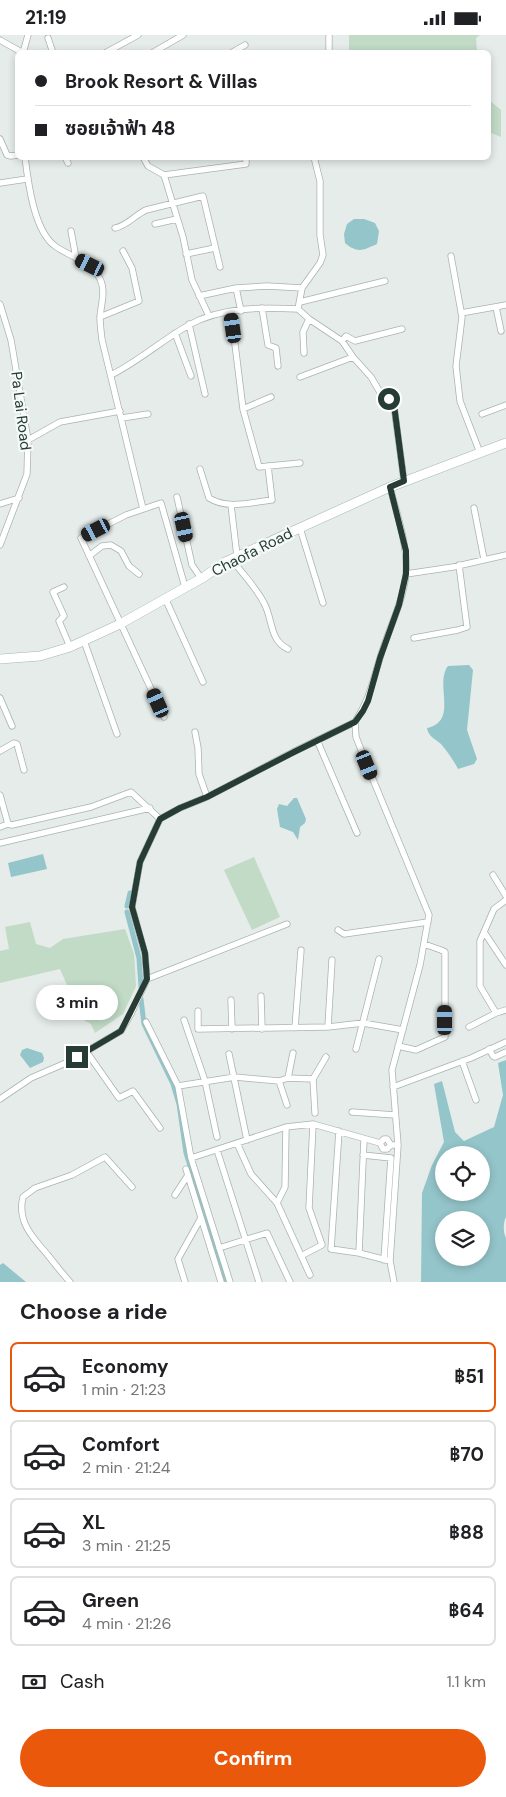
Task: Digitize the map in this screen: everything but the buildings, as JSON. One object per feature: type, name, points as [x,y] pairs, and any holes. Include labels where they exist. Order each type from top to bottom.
[{"type":"main road","name":"Chaofa Road","points":[[0,659],[40,656],[70,647],[120,624],[235,558],[404,481],[506,443]]},
{"type":"street","points":[[24,50],[28,35]]},
{"type":"street","points":[[110,50],[138,35]]},
{"type":"street","points":[[157,50],[183,35]]},
{"type":"street","points":[[329,35],[329,50]]},
{"type":"street","points":[[48,38],[52,50]]},
{"type":"street","points":[[0,40],[18,50]]},
{"type":"street","points":[[237,50],[245,45]]},
{"type":"street","points":[[0,139],[9,156],[15,155]]},
{"type":"street","points":[[25,160],[27,179],[44,235],[54,246],[90,265],[100,279],[103,293],[100,317],[102,340],[143,509]]},
{"type":"street","points":[[145,160],[148,166],[164,175],[246,164],[246,160]]},
{"type":"street","points":[[298,309],[302,288],[320,263],[323,255],[320,235],[320,181],[315,160]]},
{"type":"street","points":[[164,175],[192,280],[209,315]]},
{"type":"street","points":[[0,183],[27,179]]},
{"type":"street","points":[[115,229],[122,227],[139,214],[172,202],[203,196],[220,267]]},
{"type":"street","points":[[154,224],[177,219]]},
{"type":"street","points":[[70,231],[76,258]]},
{"type":"street","points":[[186,254],[215,247]]},
{"type":"street","points":[[100,317],[138,301],[132,268],[129,259],[123,251]]},
{"type":"street","points":[[451,256],[462,317],[456,366],[460,401],[480,453]]},
{"type":"street","points":[[300,302],[385,281]]},
{"type":"street","points":[[199,296],[236,288],[267,286],[302,288]]},
{"type":"street","points":[[236,288],[241,311]]},
{"type":"street","name":"Pa Lai Road","points":[[0,304],[11,340],[28,440],[27,474],[0,545]]},
{"type":"street","points":[[461,313],[506,305]]},
{"type":"street","points":[[496,307],[501,331]]},
{"type":"street","points":[[111,375],[128,367],[189,324],[209,315],[262,308],[298,309],[308,319],[342,341],[371,377],[381,394],[394,405],[404,481]]},
{"type":"street","points":[[262,308],[268,345],[276,348],[278,366]]},
{"type":"street","points":[[231,312],[243,409],[259,467],[300,463]]},
{"type":"street","points":[[304,353],[303,332],[308,319]]},
{"type":"street","points":[[189,324],[205,394]]},
{"type":"street","points":[[342,341],[346,336],[355,341],[402,329]]},
{"type":"street","points":[[176,333],[191,376]]},
{"type":"street","points":[[300,377],[353,357]]},
{"type":"street","points":[[243,409],[271,397]]},
{"type":"street","points":[[482,414],[506,405]]},
{"type":"street","points":[[28,440],[60,422],[120,411]]},
{"type":"street","points":[[122,418],[148,413]]},
{"type":"street","points":[[200,469],[209,498],[216,502],[231,505],[272,500],[268,466]]},
{"type":"street","points":[[0,1099],[31,1077],[68,1062],[121,1031],[147,979],[145,953],[132,907],[140,862],[160,819],[355,722],[368,701],[380,658],[399,605],[406,574],[406,551],[390,487]]},
{"type":"street","points":[[177,497],[192,565],[200,578]]},
{"type":"street","points":[[0,504],[19,498]]},
{"type":"street","points":[[164,717],[81,538],[126,515],[161,503],[185,587]]},
{"type":"street","points":[[231,505],[235,558],[264,601],[276,640],[288,649]]},
{"type":"street","points":[[474,509],[484,559]]},
{"type":"street","points":[[300,528],[323,603]]},
{"type":"street","points":[[89,556],[102,546],[112,545],[121,551],[129,566],[140,574]]},
{"type":"street","points":[[406,574],[506,555]]},
{"type":"street","points":[[414,638],[467,627],[459,565]]},
{"type":"street","points":[[64,587],[54,591],[64,616],[59,621],[70,647]]},
{"type":"street","points":[[165,598],[203,682]]},
{"type":"street","points":[[84,641],[118,734]]},
{"type":"street","points":[[0,698],[12,726]]},
{"type":"street","points":[[355,722],[356,737],[429,915],[424,944],[392,1070],[398,1145],[387,1260]]},
{"type":"street","points":[[194,732],[198,748],[199,774],[207,797]]},
{"type":"street","points":[[317,740],[357,833]]},
{"type":"street","points":[[0,751],[16,743],[24,770]]},
{"type":"street","points":[[0,827],[8,823],[12,825],[91,807],[131,792],[160,819]]},
{"type":"street","points":[[0,795],[8,823]]},
{"type":"street","points":[[0,843],[150,808]]},
{"type":"street","points":[[493,875],[506,896]]},
{"type":"street","points":[[496,1013],[480,986],[480,941],[494,909],[506,900]]},
{"type":"street","points":[[338,930],[344,934],[428,921]]},
{"type":"street","points":[[147,979],[288,925]]},
{"type":"street","points":[[484,932],[506,965]]},
{"type":"street","points":[[398,1046],[416,1050],[444,1037],[445,952],[424,944]]},
{"type":"street","points":[[296,1028],[301,951]]},
{"type":"street","points":[[328,1027],[332,959]]},
{"type":"street","points":[[356,1049],[379,959]]},
{"type":"street","points":[[261,996],[262,1029]]},
{"type":"street","points":[[231,1000],[232,1029]]},
{"type":"street","points":[[469,1027],[506,1010]]},
{"type":"street","points":[[198,1011],[198,1029],[328,1027],[363,1023],[403,1030]]},
{"type":"street","points":[[184,1020],[204,1081],[217,1137]]},
{"type":"street","points":[[146,1023],[178,1086],[191,1158],[230,1282]]},
{"type":"street","points":[[393,1087],[506,1042]]},
{"type":"street","points":[[489,1049],[495,1057],[506,1052]]},
{"type":"street","points":[[86,1051],[119,1098],[133,1091],[160,1128]]},
{"type":"street","points":[[288,1079],[293,1053]]},
{"type":"street","points":[[229,1054],[247,1140]]},
{"type":"street","points":[[315,1113],[313,1079],[326,1057]]},
{"type":"street","points":[[462,1061],[476,1100]]},
{"type":"street","points":[[178,1086],[234,1077],[279,1081],[313,1079]]},
{"type":"street","points":[[279,1081],[287,1105]]},
{"type":"street","points":[[352,1112],[395,1115]]},
{"type":"street","points":[[191,1158],[286,1127],[313,1124],[380,1143],[380,1147],[383,1149],[387,1149],[391,1145],[398,1145]]},
{"type":"street","points":[[301,1256],[322,1245],[309,1208],[313,1124]]},
{"type":"street","points":[[277,1203],[284,1187],[286,1127]]},
{"type":"street","points":[[339,1131],[331,1249],[387,1260]]},
{"type":"street","points":[[358,1253],[364,1139]]},
{"type":"street","points":[[237,1143],[251,1174],[277,1203],[310,1275]]},
{"type":"street","points":[[217,1150],[244,1240],[259,1282]]},
{"type":"street","points":[[363,1155],[391,1158],[387,1260],[394,1282]]},
{"type":"street","points":[[70,1282],[34,1241],[25,1227],[22,1214],[23,1197],[35,1188],[72,1175],[105,1157],[132,1187]]},
{"type":"street","points":[[175,1195],[187,1172],[221,1282]]},
{"type":"street","points":[[185,1282],[178,1259],[201,1218]]},
{"type":"street","points":[[219,1248],[266,1233],[290,1282]]},
{"type":"green space","points":[[349,35],[480,35],[476,38],[477,50],[349,50]]},
{"type":"green space","points":[[491,102],[501,110],[501,137],[491,133]]},
{"type":"green space","points":[[254,857],[280,917],[252,930],[224,870]]},
{"type":"green space","points":[[30,922],[36,944],[50,948],[63,939],[125,929],[134,954],[136,986],[123,1014],[95,1033],[91,1024],[82,1019],[60,969],[0,983],[0,951],[9,949],[5,927]]},
{"type":"water","points":[[354,219],[364,219],[375,223],[379,231],[377,244],[357,250],[345,243],[344,234],[347,224]]},
{"type":"water","points":[[469,665],[473,670],[467,730],[477,759],[474,764],[458,769],[441,744],[430,735],[427,728],[437,724],[442,718],[444,710],[443,682],[448,666]]},
{"type":"water","points":[[294,798],[297,798],[306,819],[305,823],[300,827],[298,840],[293,832],[280,827],[277,809],[279,804],[287,806]]},
{"type":"water","points":[[43,854],[47,869],[11,877],[8,863]]},
{"type":"water","points":[[27,1048],[42,1053],[43,1062],[30,1068],[20,1055],[22,1050]]},
{"type":"water","points":[[506,1060],[506,1217],[504,1233],[506,1238],[506,1282],[421,1282],[422,1193],[435,1159],[435,1201],[490,1201],[490,1146],[442,1146],[444,1142],[434,1084],[442,1081],[455,1132],[464,1141],[494,1127],[503,1095],[498,1063]]},
{"type":"water","points":[[3,1263],[26,1282],[0,1282],[0,1265]]},
{"type":"waterway","points":[[127,906],[130,893]]},
{"type":"waterway","points":[[127,912],[139,958],[141,987]]},
{"type":"waterway","points":[[141,999],[144,1024],[173,1084],[179,1104],[186,1153],[227,1282]]},
{"type":"route","points":[[77,1057],[121,1031],[147,979],[145,953],[132,907],[140,862],[160,819],[355,722],[368,701],[380,658],[399,605],[406,574],[406,551],[390,487],[404,481],[394,405],[389,399]]}]
